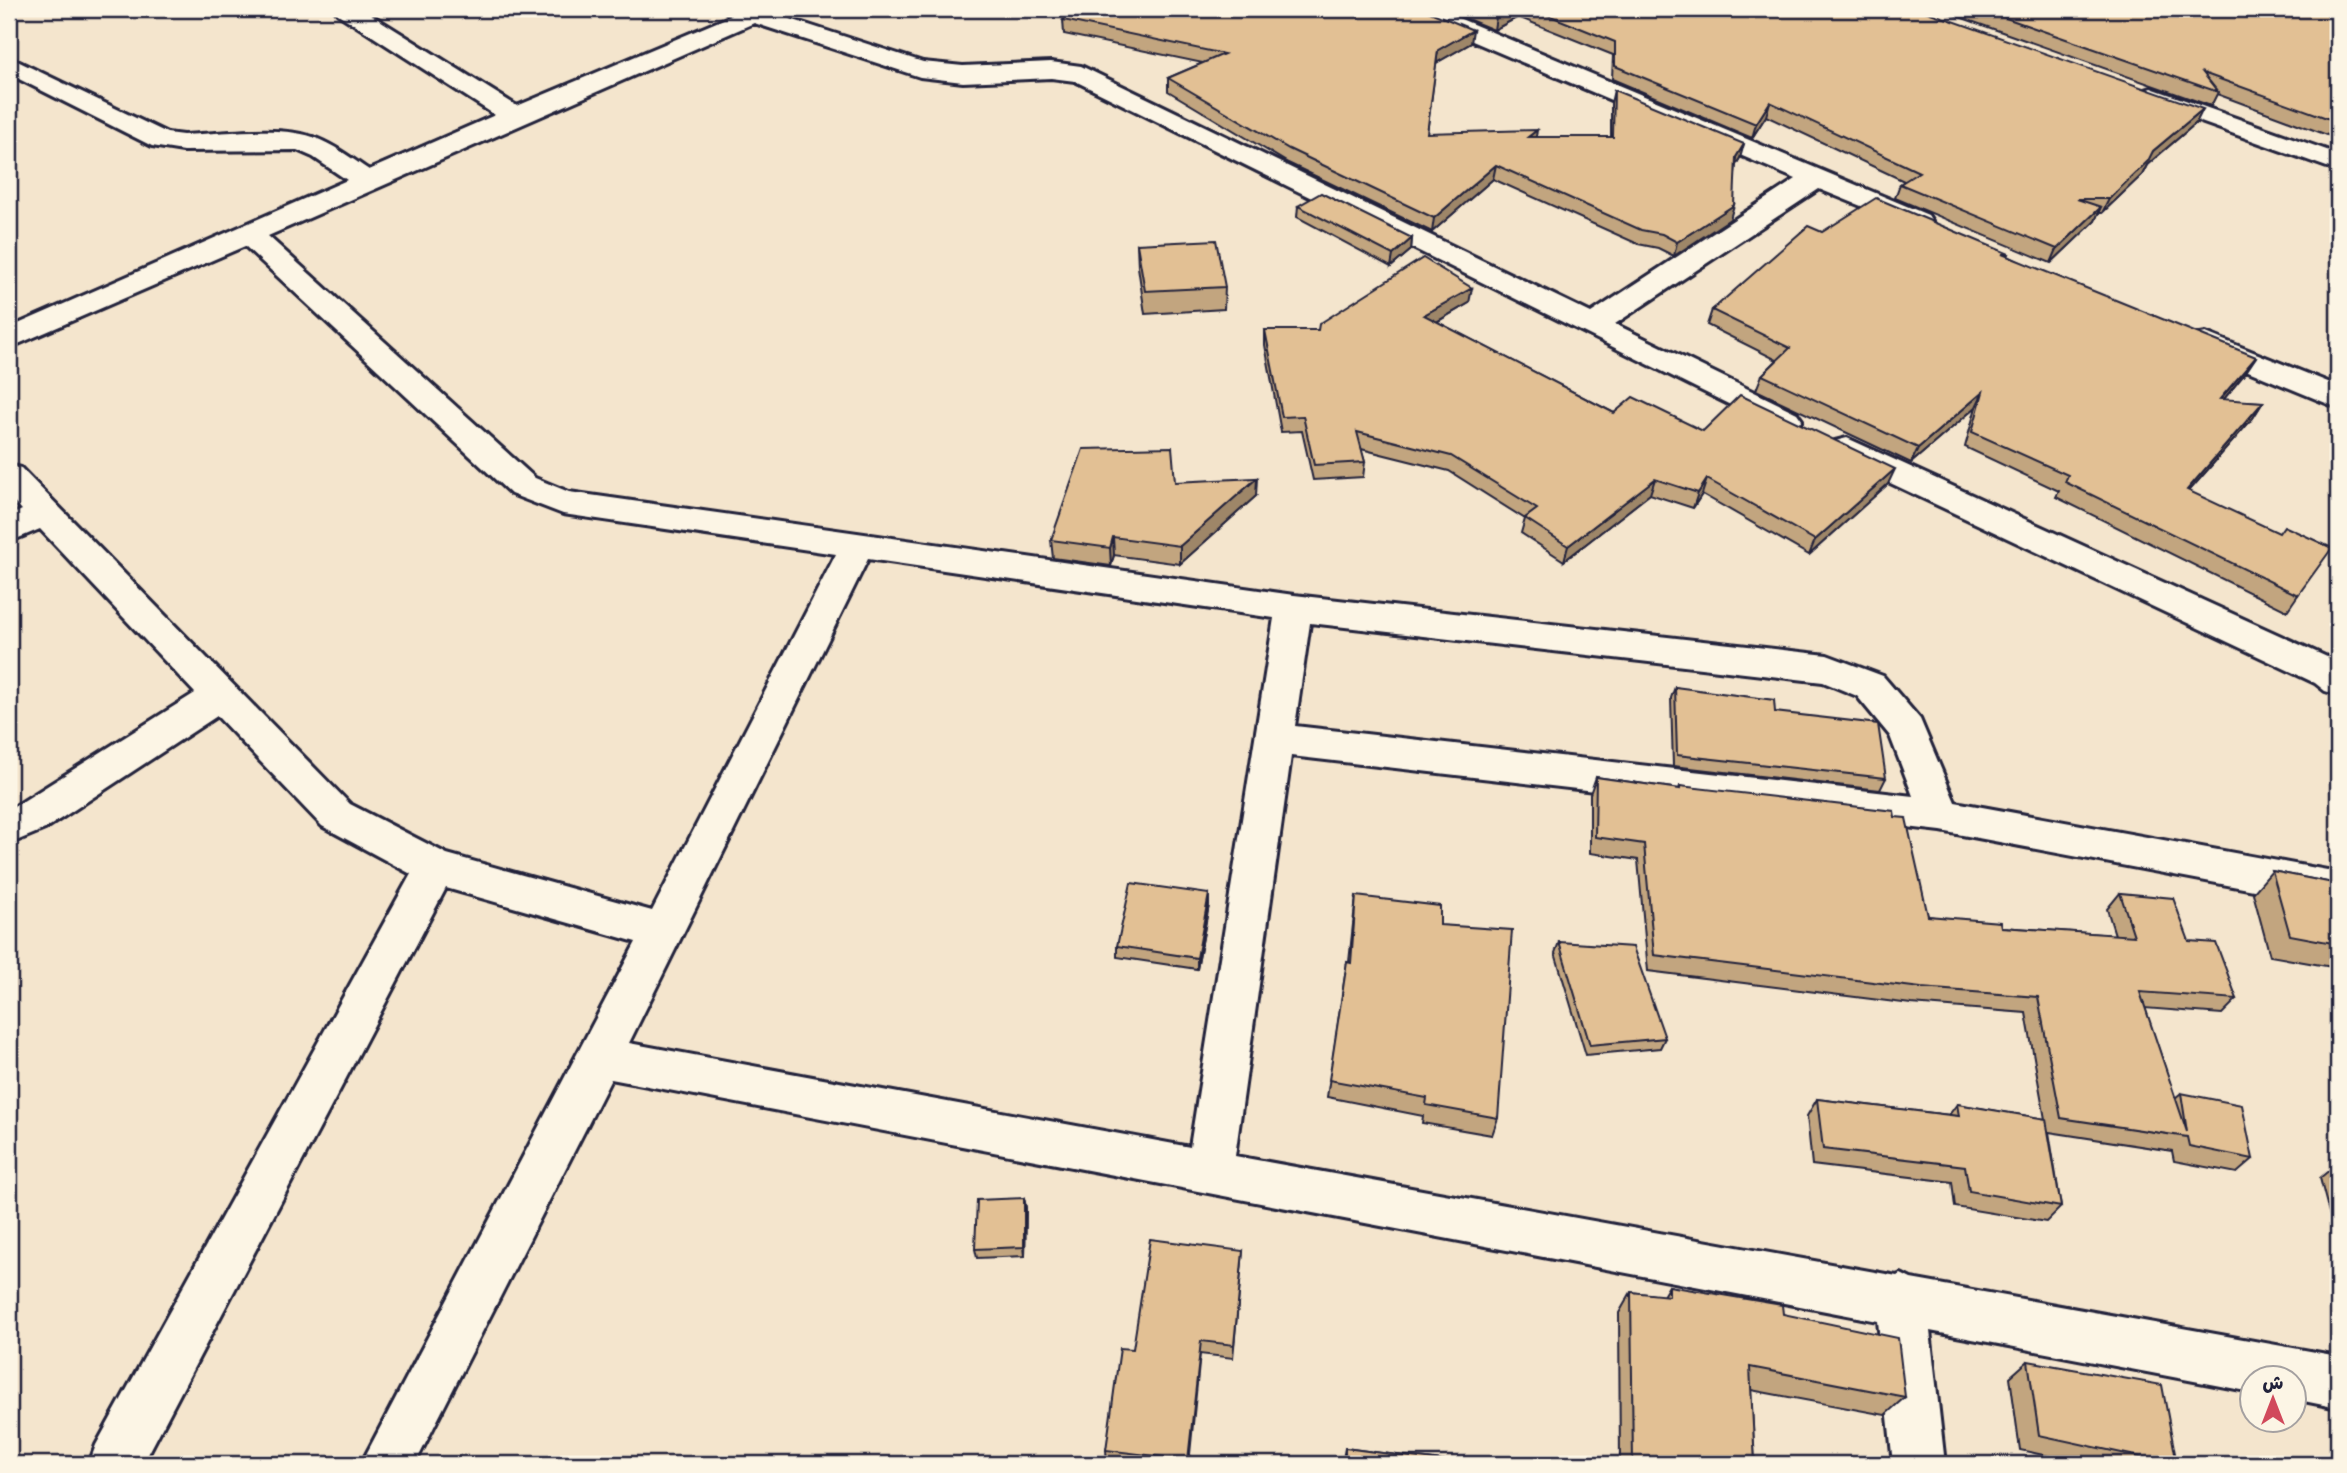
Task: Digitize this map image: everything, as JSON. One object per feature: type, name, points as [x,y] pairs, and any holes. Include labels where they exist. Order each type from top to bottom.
[{"type":"street","points":[[346,9],[515,116]]},
{"type":"street","points":[[1418,9],[1945,232]]},
{"type":"street","points":[[9,339],[751,11],[920,69],[963,74],[1051,70],[1081,74],[1821,437],[2328,673],[2338,681]]},
{"type":"street","points":[[9,64],[161,140],[183,143],[304,143],[322,151],[366,181]]},
{"type":"street","points":[[2131,89],[2338,163]]},
{"type":"street","points":[[1592,325],[1817,178]]},
{"type":"street","points":[[248,233],[523,486],[563,503],[1294,608],[1827,669],[1870,686],[1906,729],[1941,815]]},
{"type":"street","points":[[2188,334],[2338,398]]},
{"type":"street","points":[[9,476],[336,815],[436,868],[661,931]]},
{"type":"street","points":[[9,530],[45,513]]},
{"type":"street","points":[[387,1464],[599,1058],[858,545]]},
{"type":"street","points":[[1209,1173],[1294,608]]},
{"type":"street","points":[[9,828],[31,818],[221,695]]},
{"type":"street","points":[[1276,739],[1941,815],[2338,889]]},
{"type":"street","points":[[115,1464],[436,868]]},
{"type":"street","points":[[599,1058],[2338,1382]]},
{"type":"street","points":[[1901,1299],[1919,1464]]},
{"type":"building","points":[[1074,9],[1423,9],[1473,30],[1438,50],[1427,133],[1537,130],[1528,137],[1613,137],[1614,90],[1744,144],[1736,157],[1734,205],[1677,242],[1662,234],[1641,230],[1496,165],[1434,218],[1289,149],[1168,78],[1224,54],[1063,20]]},
{"type":"building","points":[[1477,9],[1511,9],[1496,17]]},
{"type":"building","points":[[1533,9],[1919,9],[2203,109],[2153,151],[2148,161],[2109,199],[2077,199],[2101,207],[2057,249],[1900,184],[1919,172],[1770,102],[1756,124],[1615,66],[1615,42]]},
{"type":"building","points":[[1980,9],[2338,9],[2338,122],[2203,73],[2218,92]]},
{"type":"building","points":[[1321,193],[1412,238],[1393,255],[1298,206]]},
{"type":"building","points":[[1876,198],[2009,254],[2002,254],[2256,357],[2220,399],[2263,402],[2187,490],[2279,533],[2284,526],[2332,548],[2298,595],[2065,482],[2068,475],[1972,432],[1983,392],[1918,448],[1762,375],[1790,348],[1712,310],[1808,226],[1822,232]]},
{"type":"building","points":[[1216,240],[1225,287],[1145,291],[1137,244]]},
{"type":"building","points":[[1423,258],[1472,288],[1424,315],[1614,413],[1633,397],[1703,431],[1740,395],[1895,469],[1815,540],[1707,479],[1698,493],[1655,479],[1568,546],[1525,518],[1537,509],[1451,456],[1357,432],[1365,462],[1314,465],[1303,416],[1282,417],[1265,330],[1318,330],[1319,324]]},
{"type":"building","points":[[1172,447],[1175,482],[1257,478],[1180,546],[1113,537],[1110,548],[1051,540],[1083,449]]},
{"type":"building","points":[[1675,687],[1774,700],[1775,712],[1878,724],[1886,778],[1677,755]]},
{"type":"building","points":[[1596,777],[1680,789],[1680,786],[1894,811],[1895,817],[1906,818],[1928,916],[2000,922],[2001,927],[2134,936],[2120,893],[2173,898],[2189,941],[2216,943],[2237,999],[2140,992],[2187,1132],[2181,1093],[2242,1105],[2253,1159],[2189,1146],[2187,1137],[2061,1118],[2038,997],[1921,988],[1654,955],[1644,844],[1595,837]]},
{"type":"building","points":[[2272,871],[2338,884],[2338,944],[2290,935]]},
{"type":"building","points":[[1131,883],[1209,894],[1197,958],[1117,946]]},
{"type":"building","points":[[1356,896],[1440,906],[1440,925],[1512,930],[1498,1118],[1426,1105],[1427,1098],[1329,1080],[1347,962],[1351,963]]},
{"type":"building","points":[[1559,942],[1633,947],[1665,1038],[1590,1045]]},
{"type":"building","points":[[1817,1099],[1959,1116],[1957,1104],[2046,1119],[2061,1207],[1969,1191],[1965,1166],[1823,1149]]},
{"type":"building","points":[[1024,1198],[1024,1247],[975,1249],[977,1200]]},
{"type":"building","points":[[1150,1239],[1243,1251],[1234,1345],[1201,1341],[1188,1460],[1106,1450],[1120,1348],[1133,1349]]},
{"type":"building","points":[[1669,1286],[1782,1305],[1783,1314],[1898,1338],[1905,1397],[1750,1367],[1755,1464],[1633,1464],[1631,1292],[1669,1296]]},
{"type":"building","points":[[2028,1361],[2162,1385],[2177,1464],[2039,1435]]},
{"type":"building","points":[[1345,1448],[1464,1464],[1345,1464]]}]
